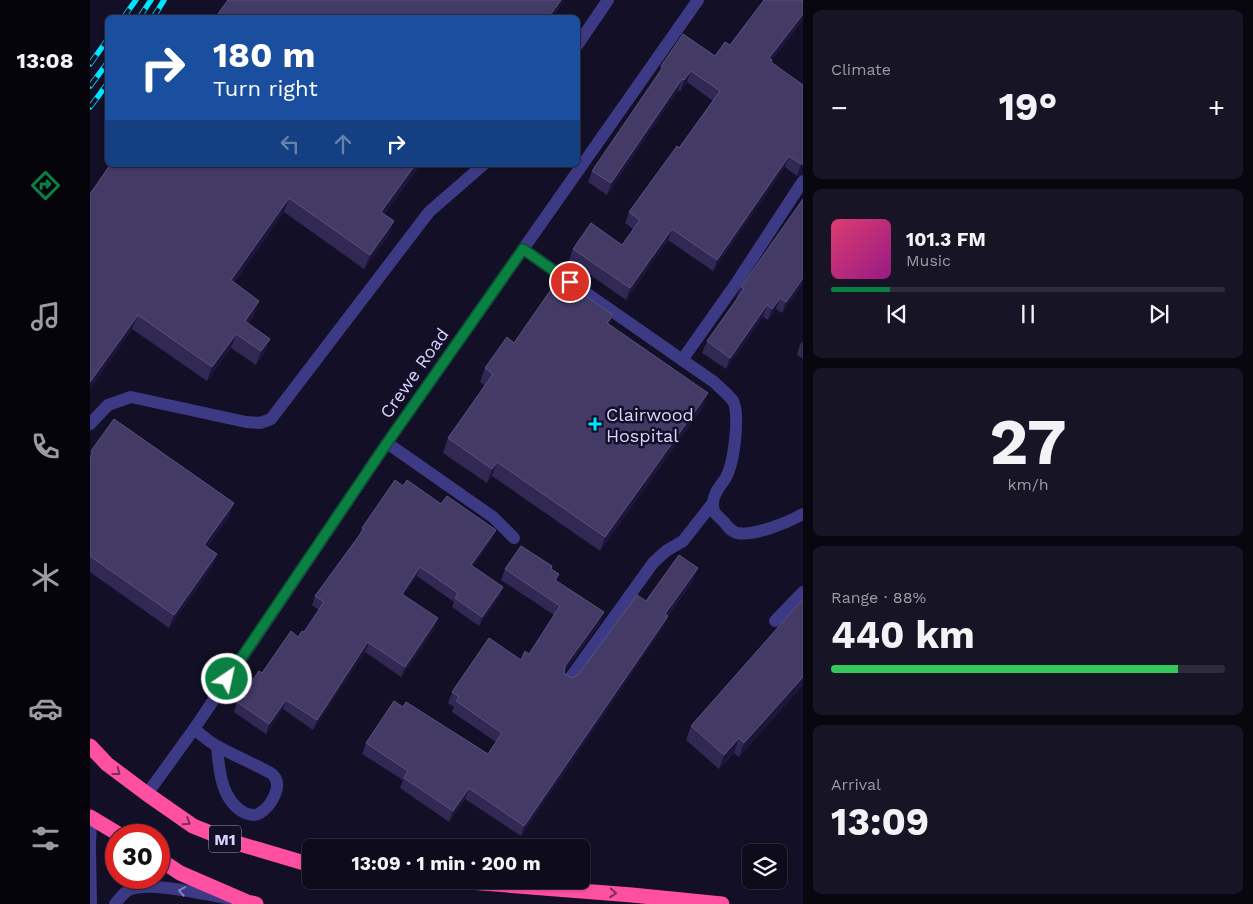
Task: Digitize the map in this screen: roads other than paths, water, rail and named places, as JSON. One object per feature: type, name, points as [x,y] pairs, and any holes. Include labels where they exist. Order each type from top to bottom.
[{"type":"highway","name":"M1","points":[[90,746],[107,764],[193,826],[233,842],[302,862]]},
{"type":"highway","points":[[90,817],[105,826]]},
{"type":"highway","points":[[170,866],[180,873],[252,903]]},
{"type":"highway","points":[[556,889],[722,904]]},
{"type":"street","points":[[580,41],[608,0]]},
{"type":"street","name":"Crewe Road","points":[[147,794],[194,729],[387,443],[698,0]]},
{"type":"street","points":[[90,424],[108,405],[130,397],[246,422],[260,424],[271,419],[429,212],[481,167]]},
{"type":"street","points":[[682,360],[735,285],[803,182]]},
{"type":"street","points":[[523,249],[714,382],[733,402],[737,419],[728,473],[715,492],[712,504],[683,541],[666,551],[652,563],[568,681]]},
{"type":"street","points":[[387,443],[493,517],[514,538]]},
{"type":"street","points":[[712,504],[715,515],[724,521],[728,528],[737,533],[751,533],[768,529],[803,514]]},
{"type":"street","points":[[775,622],[803,592]]},
{"type":"street","points":[[194,729],[217,746],[273,775],[277,782],[277,788],[269,806],[258,815],[249,815],[238,810],[225,791],[219,770],[217,746]]},
{"type":"street","points":[[90,817],[92,904]]},
{"type":"street","points":[[115,904],[128,890],[155,886],[252,903]]},
{"type":"railway","points":[[125,15],[136,0]]},
{"type":"railway","points":[[141,15],[151,0]]},
{"type":"railway","points":[[155,15],[164,0]]},
{"type":"railway","points":[[90,64],[105,43]]},
{"type":"railway","points":[[90,86],[105,66]]},
{"type":"railway","points":[[90,107],[105,87]]},
{"type":"place","name":"Clairwood Hospital","points":[[595,424]]}]
